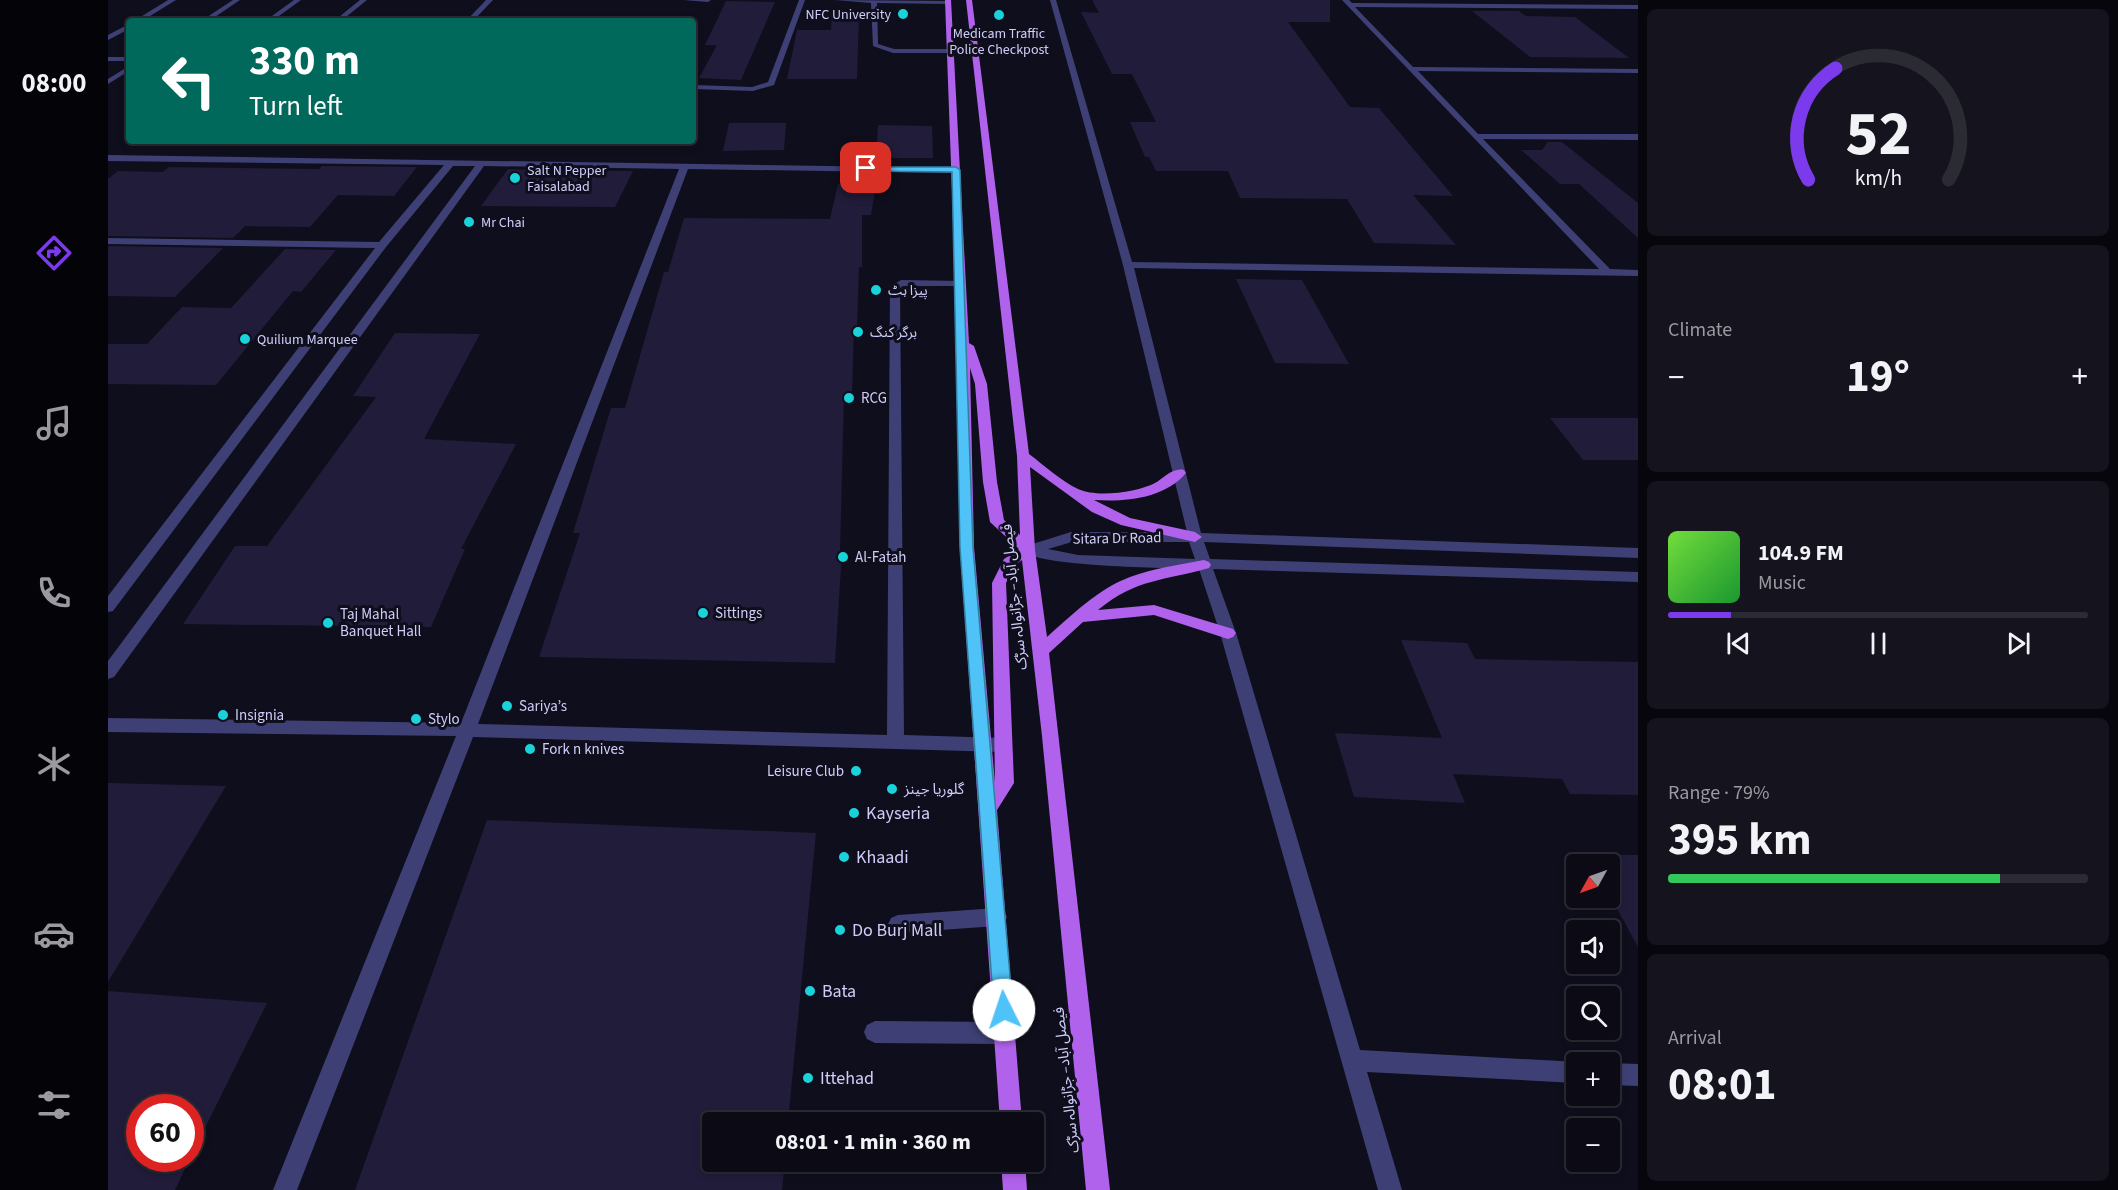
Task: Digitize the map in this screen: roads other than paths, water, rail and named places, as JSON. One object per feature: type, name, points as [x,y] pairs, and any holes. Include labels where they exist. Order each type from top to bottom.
[{"type":"main road","name":"فیصل آباد– جڑانوالہ سڑک","points":[[969,0],[1023,456],[1028,550],[1098,1190]]},
{"type":"main road","points":[[948,1],[963,329],[967,548],[1010,1112]]},
{"type":"main road","points":[[963,329],[981,384],[990,482],[997,522],[1028,550],[1009,562],[999,583],[1005,783],[988,809]]},
{"type":"main road","points":[[1023,456],[1097,509],[1126,522],[1195,537]]},
{"type":"main road","points":[[1073,494],[1130,497],[1150,492],[1179,473]]},
{"type":"main road","points":[[1040,652],[1107,595],[1138,579],[1204,565]]},
{"type":"main road","points":[[1081,617],[1154,610],[1228,633]]},
{"type":"main road","points":[[1014,1172],[1015,1190]]},
{"type":"street","points":[[142,18],[173,0]]},
{"type":"street","points":[[209,18],[237,0]]},
{"type":"street","points":[[272,18],[298,0]]},
{"type":"street","points":[[341,18],[364,0]]},
{"type":"street","points":[[472,18],[490,0]]},
{"type":"street","points":[[686,0],[708,0]]},
{"type":"street","points":[[696,87],[753,89],[771,83],[802,0]]},
{"type":"street","points":[[838,0],[948,1]]},
{"type":"street","points":[[1053,0],[1128,265],[1195,537],[1228,633],[1390,1190]]},
{"type":"street","points":[[874,1],[875,45],[893,51],[950,51]]},
{"type":"street","points":[[1348,3],[1607,272]]},
{"type":"street","points":[[1348,3],[1638,7]]},
{"type":"street","points":[[108,38],[126,28]]},
{"type":"street","points":[[108,59],[126,59]]},
{"type":"street","points":[[1412,69],[1638,71]]},
{"type":"street","points":[[108,82],[126,70]]},
{"type":"street","points":[[1475,136],[1638,137]]},
{"type":"street","points":[[108,158],[956,170]]},
{"type":"street","points":[[108,607],[382,246],[452,162]]},
{"type":"street","points":[[108,674],[482,163]]},
{"type":"street","points":[[285,1190],[467,730],[685,165]]},
{"type":"street","points":[[108,242],[382,246]]},
{"type":"street","points":[[1128,265],[1638,273]]},
{"type":"street","points":[[896,743],[895,287],[902,283],[961,284]]},
{"type":"street","name":"Sitara Dr Road","points":[[1028,550],[1071,537],[1195,537],[1638,553]]},
{"type":"street","name":"Sitara Dr Road","points":[[1028,550],[1078,560],[1638,577]]},
{"type":"street","points":[[108,725],[467,730],[1003,745]]},
{"type":"street","points":[[898,924],[997,917]]},
{"type":"street","points":[[875,1032],[1005,1033]]},
{"type":"street","points":[[1352,1060],[1566,1071]]},
{"type":"street","points":[[1620,1074],[1638,1075]]},
{"type":"place","name":"NFC University","points":[[903,14]]},
{"type":"place","name":"Medicam Traffic Police Checkpost","points":[[999,15]]},
{"type":"place","name":"Salt N Pepper Faisalabad","points":[[515,178]]},
{"type":"place","name":"Mr Chai","points":[[469,222]]},
{"type":"place","name":"پیزا ہٹ","points":[[876,290]]},
{"type":"place","name":"برگر کنگ","points":[[858,332]]},
{"type":"place","name":"Quilium Marquee","points":[[245,339]]},
{"type":"place","name":"RCG","points":[[849,398]]},
{"type":"place","name":"Al-Fatah","points":[[843,557]]},
{"type":"place","name":"Sittings","points":[[703,613]]},
{"type":"place","name":"Taj Mahal Banquet Hall","points":[[328,623]]},
{"type":"place","name":"Sariya’s","points":[[507,706]]},
{"type":"place","name":"Insignia","points":[[223,715]]},
{"type":"place","name":"Stylo","points":[[416,719]]},
{"type":"place","name":"Fork n knives","points":[[530,749]]},
{"type":"place","name":"Leisure Club","points":[[856,771]]},
{"type":"place","name":"گلوریا جینز","points":[[892,789]]},
{"type":"place","name":"Kayseria","points":[[854,813]]},
{"type":"place","name":"Khaadi","points":[[844,857]]},
{"type":"place","name":"Do Burj Mall","points":[[840,930]]},
{"type":"place","name":"Bata","points":[[810,991]]},
{"type":"place","name":"Ittehad","points":[[808,1078]]}]
